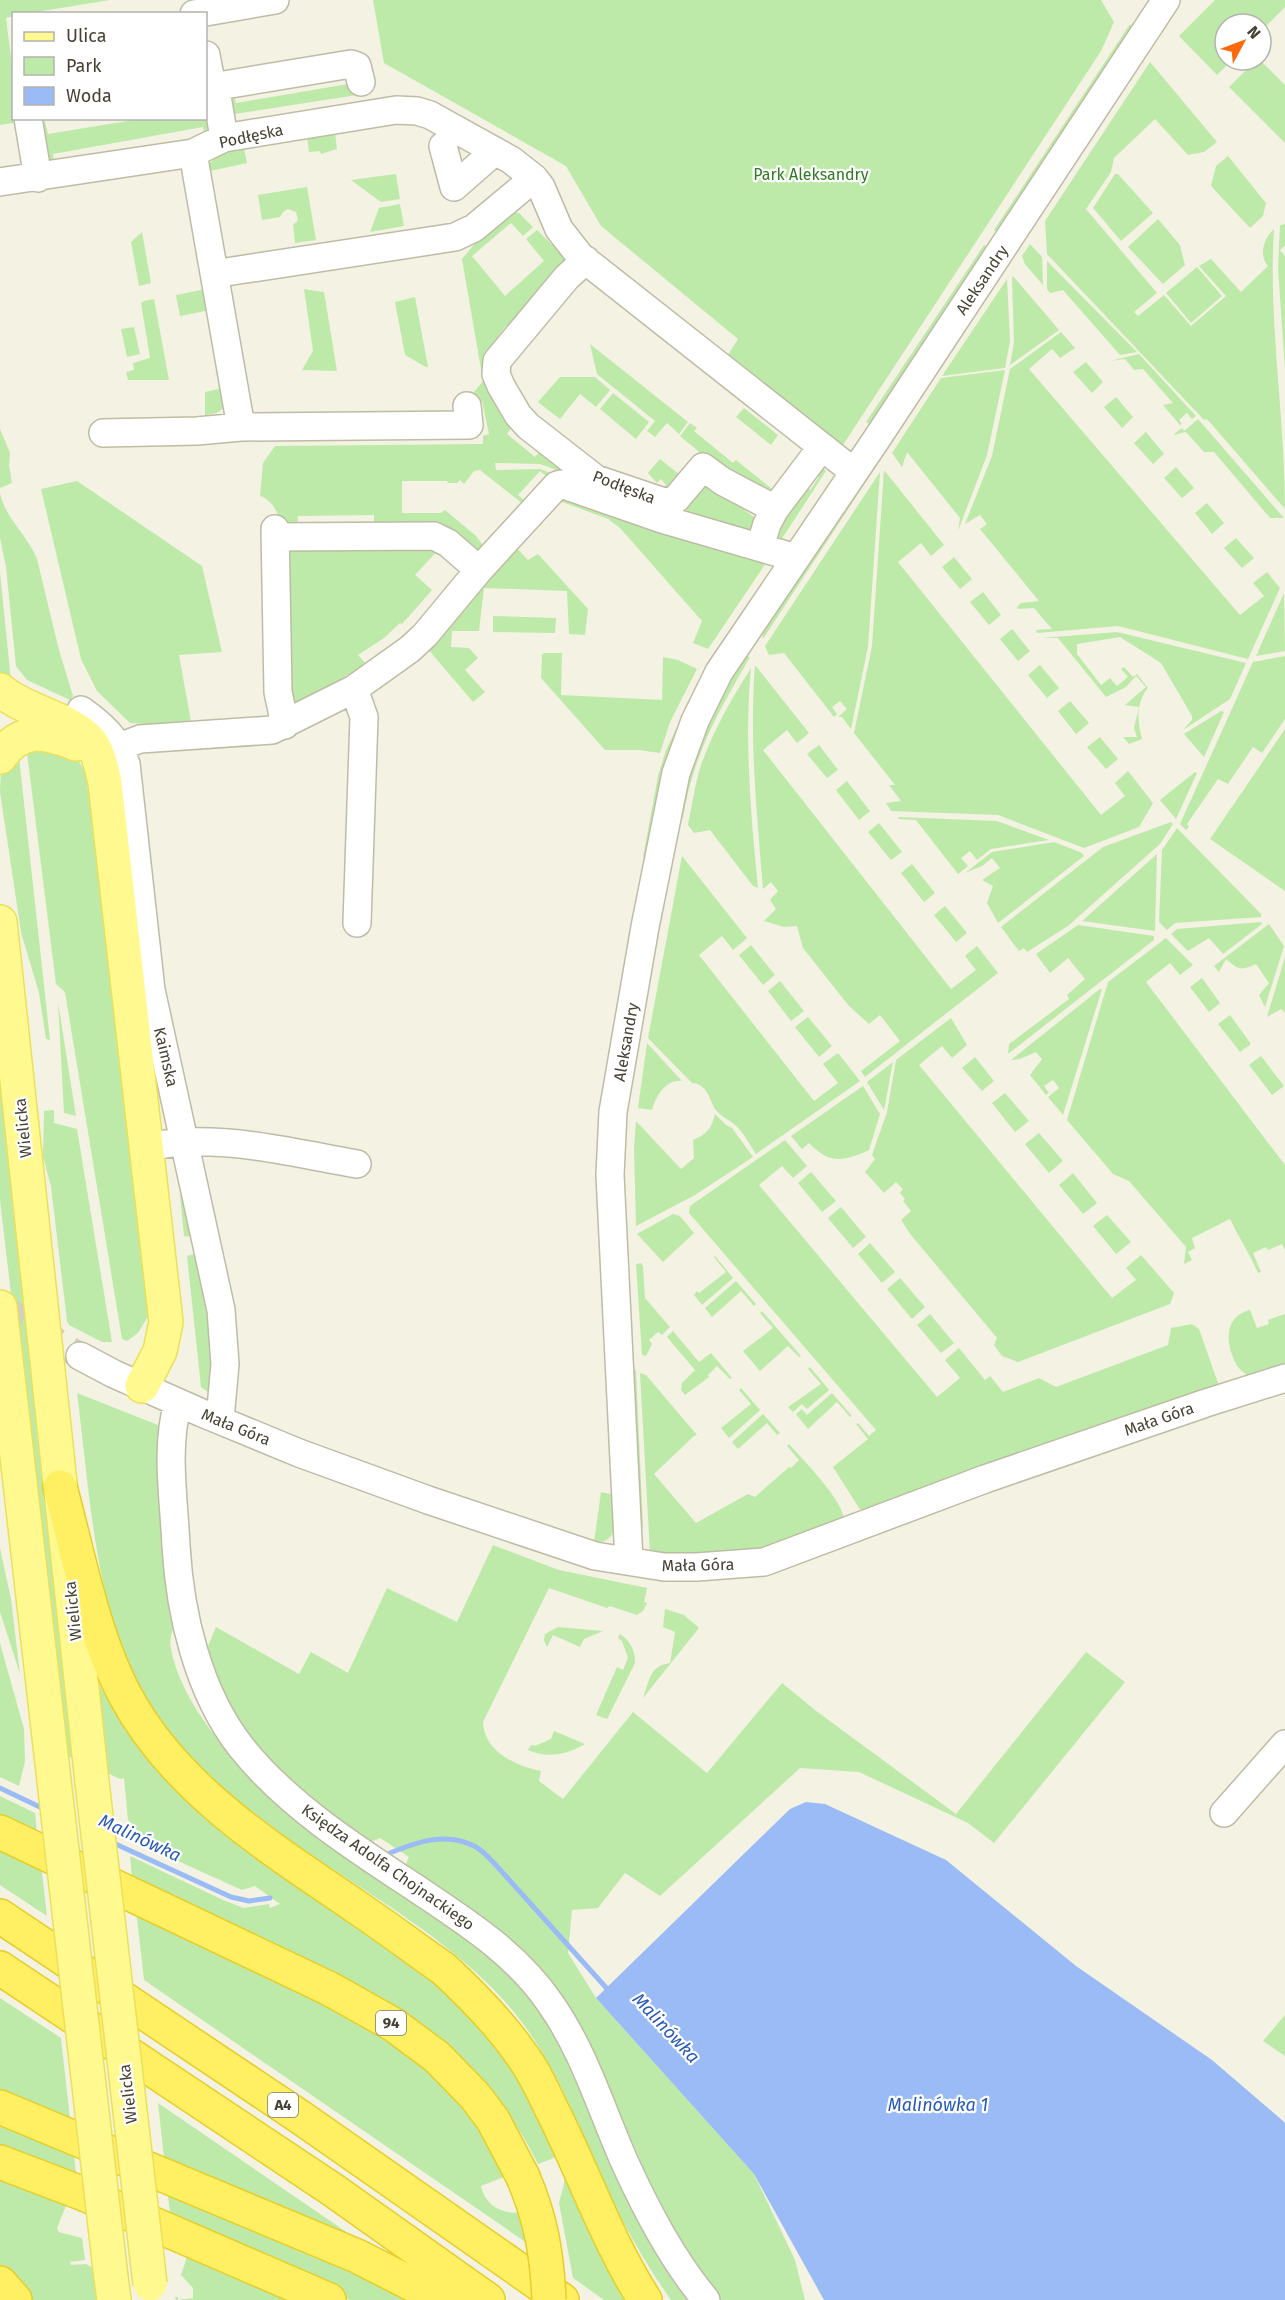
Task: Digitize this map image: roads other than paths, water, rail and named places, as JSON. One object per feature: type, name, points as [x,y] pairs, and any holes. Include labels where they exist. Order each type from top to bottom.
[{"type":"highway","points":[[60,1487],[111,1667],[144,1725],[188,1778],[223,1810],[279,1855],[444,1970],[494,2019],[522,2055],[542,2089],[612,2239],[645,2300]]},
{"type":"highway","name":"94","points":[[0,1832],[330,1989],[394,2025],[437,2057],[475,2096],[493,2120],[523,2176],[540,2222],[546,2257],[549,2300]]},
{"type":"highway","name":"A4","points":[[0,1916],[322,2131],[562,2300]]},
{"type":"highway","name":"A4","points":[[0,1968],[323,2184],[488,2300]]},
{"type":"highway","points":[[0,2107],[357,2256],[443,2300]]},
{"type":"highway","points":[[0,2162],[84,2194],[329,2300]]},
{"type":"highway","points":[[0,2283],[15,2300]]},
{"type":"main road","points":[[0,690],[82,735],[93,746],[109,756]]},
{"type":"main road","points":[[0,757],[7,748],[21,738],[48,734],[80,746],[94,757],[109,756]]},
{"type":"main road","points":[[109,756],[105,783],[166,1322],[160,1351],[128,1380]]},
{"type":"main road","name":"Wielicka","points":[[0,922],[92,1782],[153,2295]]},
{"type":"main road","points":[[0,1307],[112,2284]]},
{"type":"street","points":[[202,12],[275,0]]},
{"type":"street","name":"Aleksandry","points":[[629,1561],[610,1175],[614,1112],[625,1043],[676,773],[695,722],[719,672],[1166,0]]},
{"type":"street","points":[[208,88],[351,64],[357,66],[361,82]]},
{"type":"street","points":[[207,72],[208,88],[217,96],[224,138]]},
{"type":"street","name":"Podłęska","points":[[0,183],[194,153],[224,138],[407,109],[430,115],[524,169],[541,187],[559,229],[586,260],[854,472]]},
{"type":"street","points":[[28,120],[38,178]]},
{"type":"street","points":[[443,146],[454,187],[495,151]]},
{"type":"street","points":[[194,153],[241,427]]},
{"type":"street","points":[[215,277],[226,272],[455,237],[474,228],[534,178]]},
{"type":"street","name":"Podłęska","points":[[586,260],[567,277],[497,362],[496,374],[501,386],[523,422],[596,479],[664,502],[676,499],[703,467],[722,481],[775,509]]},
{"type":"street","points":[[103,433],[197,431],[241,427],[469,425],[467,406]]},
{"type":"street","points":[[760,548],[767,524],[775,509],[821,448]]},
{"type":"street","points":[[109,756],[141,739],[272,730],[354,689],[410,649],[425,635],[479,570],[557,485],[561,484],[662,519],[796,558]]},
{"type":"street","points":[[285,724],[278,692],[275,533],[434,536],[448,543],[479,570]]},
{"type":"street","points":[[354,689],[364,717],[357,924]]},
{"type":"street","name":"Kaimska","points":[[81,710],[101,724],[109,756],[126,764],[151,990],[221,1310],[225,1364],[220,1419]]},
{"type":"street","points":[[146,1147],[186,1142],[258,1146],[357,1164]]},
{"type":"street","name":"Mała Góra","points":[[80,1356],[178,1403],[299,1453],[428,1500],[595,1556],[664,1567],[764,1562],[986,1479],[1285,1378]]},
{"type":"street","name":"Księdza Adolfa Chojnackiego","points":[[178,1403],[171,1437],[178,1578],[187,1632],[210,1694],[225,1724],[241,1747],[270,1780],[291,1799],[378,1863],[476,1928],[527,1973],[551,2004],[592,2080],[625,2162],[673,2255],[706,2300]]},
{"type":"street","points":[[1224,1813],[1285,1744]]},
{"type":"water","name":"Malinówka 1","points":[[806,1802],[825,1804],[946,1860],[1076,1966],[1212,2060],[1285,2123],[1285,2300],[824,2300],[754,2174],[596,1998],[790,1809]]},
{"type":"waterway","name":"Malinówka","points":[[0,1788],[44,1809]]},
{"type":"waterway","name":"Malinówka","points":[[385,1855],[430,1840],[453,1839],[476,1847],[494,1863],[610,1992]]},
{"type":"waterway","name":"Malinówka","points":[[109,1841],[231,1897],[249,1901],[270,1898]]},
{"type":"tunnel","points":[[0,1306],[80,1356]]},
{"type":"park label","name":"Park Aleksandry","points":[[811,174]]}]
